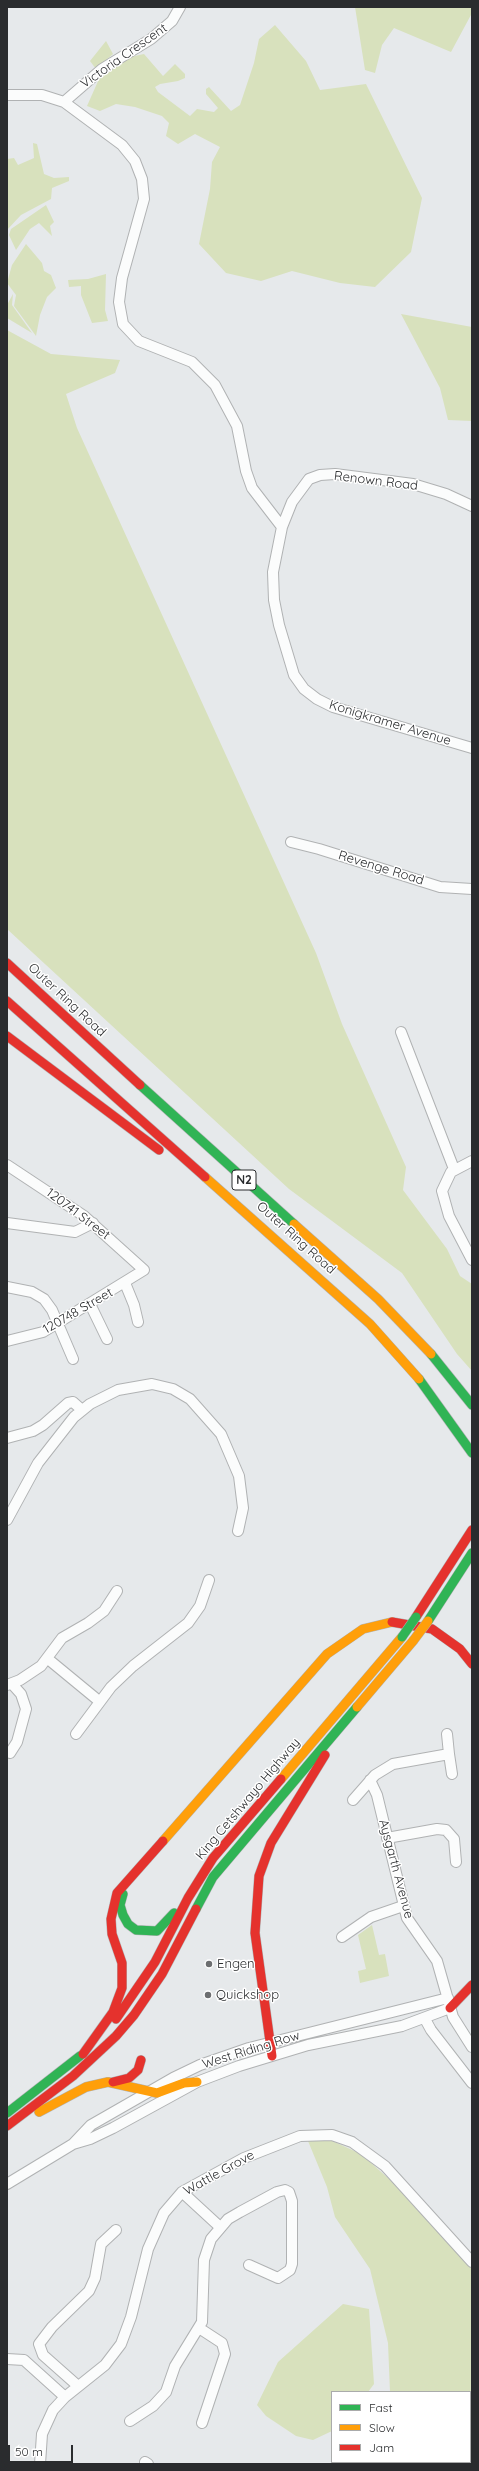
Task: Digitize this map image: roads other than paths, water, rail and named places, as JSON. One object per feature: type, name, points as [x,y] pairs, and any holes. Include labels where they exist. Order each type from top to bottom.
[{"type":"main road","name":"Outer Ring Road","points":[[7,963],[193,1134],[378,1299],[435,1358],[472,1406]]},
{"type":"main road","name":"Outer Ring Road","points":[[7,1001],[342,1296],[394,1350],[441,1407],[472,1453]]},
{"type":"main road","points":[[7,1035],[278,1240]]},
{"type":"main road","name":"King Cetshwayo Highway","points":[[7,2113],[83,2054],[119,2016],[155,1962],[188,1898],[206,1869],[231,1836],[402,1637],[470,1532]]},
{"type":"main road","name":"King Cetshwayo Highway","points":[[7,2127],[77,2072],[116,2036],[134,2015],[162,1974],[213,1877],[413,1641],[428,1621],[472,1553]]},
{"type":"main road","points":[[83,2054],[110,2017],[120,1994],[123,1969],[112,1934],[112,1907],[117,1893],[327,1654],[353,1634],[378,1624],[395,1622],[419,1625],[432,1629],[447,1638],[460,1649],[472,1664]]},
{"type":"main road","points":[[272,2056],[256,1948],[255,1919],[260,1876],[266,1853],[283,1821],[354,1711]]},
{"type":"main road","points":[[133,1876],[122,1894],[120,1909],[131,1927],[148,1932],[157,1931],[165,1926],[195,1880],[206,1869]]},
{"type":"main road","points":[[452,2001],[472,1985]]},
{"type":"main road","points":[[7,2127],[80,2090],[129,2078],[138,2070],[141,2060]]},
{"type":"main road","points":[[108,2082],[147,2091],[161,2092],[184,2082],[197,2082]]},
{"type":"street","name":"Victoria Crescent","points":[[64,102],[102,69],[152,39],[172,21],[180,7]]},
{"type":"street","points":[[7,95],[42,95],[64,102],[122,145],[135,161],[142,179],[144,199],[141,215],[122,278],[119,302],[123,324],[139,341],[192,362],[215,385],[237,426],[246,471],[252,488],[282,527]]},
{"type":"street","name":"Renown Road","points":[[282,527],[292,502],[301,486],[309,479],[320,475],[335,474],[413,484],[446,494],[472,506]]},
{"type":"street","name":"Konigkramer Avenue","points":[[282,527],[273,572],[274,600],[288,658],[299,684],[317,699],[333,707],[472,748]]},
{"type":"street","name":"Revenge Road","points":[[291,842],[319,849],[440,887],[472,889]]},
{"type":"street","points":[[401,1032],[454,1169]]},
{"type":"street","points":[[472,1161],[454,1169],[445,1182],[442,1191],[443,1200],[472,1260]]},
{"type":"street","name":"120741 Street","points":[[7,1165],[66,1202],[93,1223],[144,1270]]},
{"type":"street","points":[[7,1223],[75,1232],[93,1223]]},
{"type":"street","name":"120748 Street","points":[[7,1341],[31,1336],[125,1284],[144,1270]]},
{"type":"street","points":[[125,1284],[134,1305],[138,1322]]},
{"type":"street","points":[[7,1287],[37,1294],[52,1310],[56,1323],[73,1359]]},
{"type":"street","points":[[90,1304],[107,1339]]},
{"type":"street","points":[[7,1520],[38,1463],[66,1425],[82,1410],[118,1390],[143,1384],[163,1386],[190,1399],[221,1434],[236,1465],[243,1508],[238,1531]]},
{"type":"street","points":[[7,1438],[33,1431],[43,1425],[68,1403],[73,1402],[82,1410]]},
{"type":"street","points":[[76,1734],[99,1701],[133,1666],[188,1623],[200,1606],[209,1580]]},
{"type":"street","points":[[10,1754],[17,1742],[26,1709],[21,1694],[10,1684],[48,1659],[62,1638],[88,1623],[104,1610],[117,1591]]},
{"type":"street","points":[[48,1659],[99,1701]]},
{"type":"street","points":[[447,1734],[452,1774]]},
{"type":"street","points":[[353,1800],[380,1771],[401,1761],[449,1754]]},
{"type":"street","name":"Aysgarth Avenue","points":[[370,1780],[378,1795],[403,1906],[414,1932],[437,1961],[452,2001],[453,2017],[472,2047]]},
{"type":"street","points":[[387,1838],[437,1829],[446,1830],[454,1839],[456,1862]]},
{"type":"street","points":[[342,1937],[371,1917],[403,1906]]},
{"type":"street","name":"West Riding Row","points":[[73,2144],[90,2139],[112,2128],[197,2082],[272,2056],[318,2043],[376,2032],[425,2019],[452,2001]]},
{"type":"street","name":"West Riding Row","points":[[7,2184],[73,2144],[92,2125],[147,2091],[217,2058],[270,2042],[452,2001]]},
{"type":"street","points":[[425,2019],[472,2083]]},
{"type":"street","points":[[316,2031],[318,2043]]},
{"type":"street","name":"Wattle Grove","points":[[40,2464],[40,2441],[44,2426],[53,2410],[65,2397],[118,2350],[126,2333],[156,2229],[164,2212],[182,2192],[244,2158],[289,2139],[311,2135],[332,2135],[352,2142],[379,2161],[472,2262]]},
{"type":"street","points":[[130,2421],[153,2406],[166,2392],[175,2366],[199,2328],[203,2317],[202,2282],[206,2251],[220,2227],[240,2212],[277,2192],[285,2190],[292,2195],[292,2264],[290,2270],[278,2278],[249,2265]]},
{"type":"street","points":[[182,2192],[220,2227]]},
{"type":"street","points":[[78,2386],[43,2355],[39,2344],[52,2327],[89,2292],[95,2278],[101,2244],[116,2230]]},
{"type":"street","points":[[199,2328],[222,2343],[225,2354],[202,2422]]},
{"type":"street","points":[[7,2360],[24,2360],[65,2397]]},
{"type":"place","name":"Engen","points":[[209,1964]]},
{"type":"place","name":"Quickshop","points":[[208,1995]]}]
